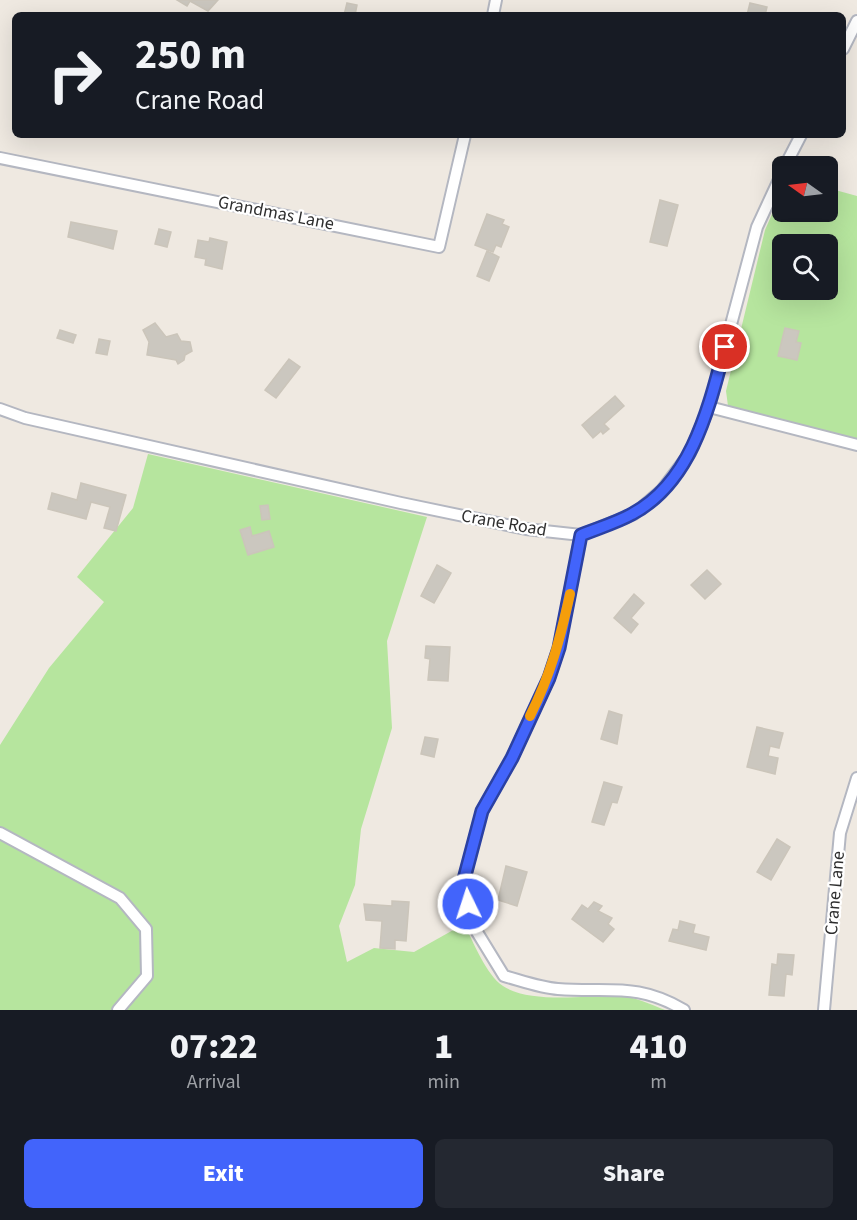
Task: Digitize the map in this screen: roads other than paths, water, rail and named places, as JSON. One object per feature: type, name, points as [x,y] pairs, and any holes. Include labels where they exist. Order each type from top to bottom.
[{"type":"street","points":[[846,43],[857,21]]},
{"type":"street","name":"Grandmas Lane","points":[[0,158],[439,247],[464,138]]},
{"type":"street","points":[[790,156],[799,138]]},
{"type":"street","name":"Crane Road","points":[[0,409],[25,418],[407,505],[526,529],[581,535],[634,514],[662,490],[690,453],[709,407],[757,227],[772,195]]},
{"type":"street","points":[[709,407],[857,445]]},
{"type":"street","points":[[581,535],[559,648],[549,678],[512,758],[482,811],[463,883],[466,899],[477,932],[504,976],[557,989],[622,988],[663,997],[684,1010]]},
{"type":"street","name":"Crane Lane","points":[[824,1010],[840,833],[857,778]]},
{"type":"street","points":[[0,833],[120,898],[146,929],[147,976],[118,1010]]}]
